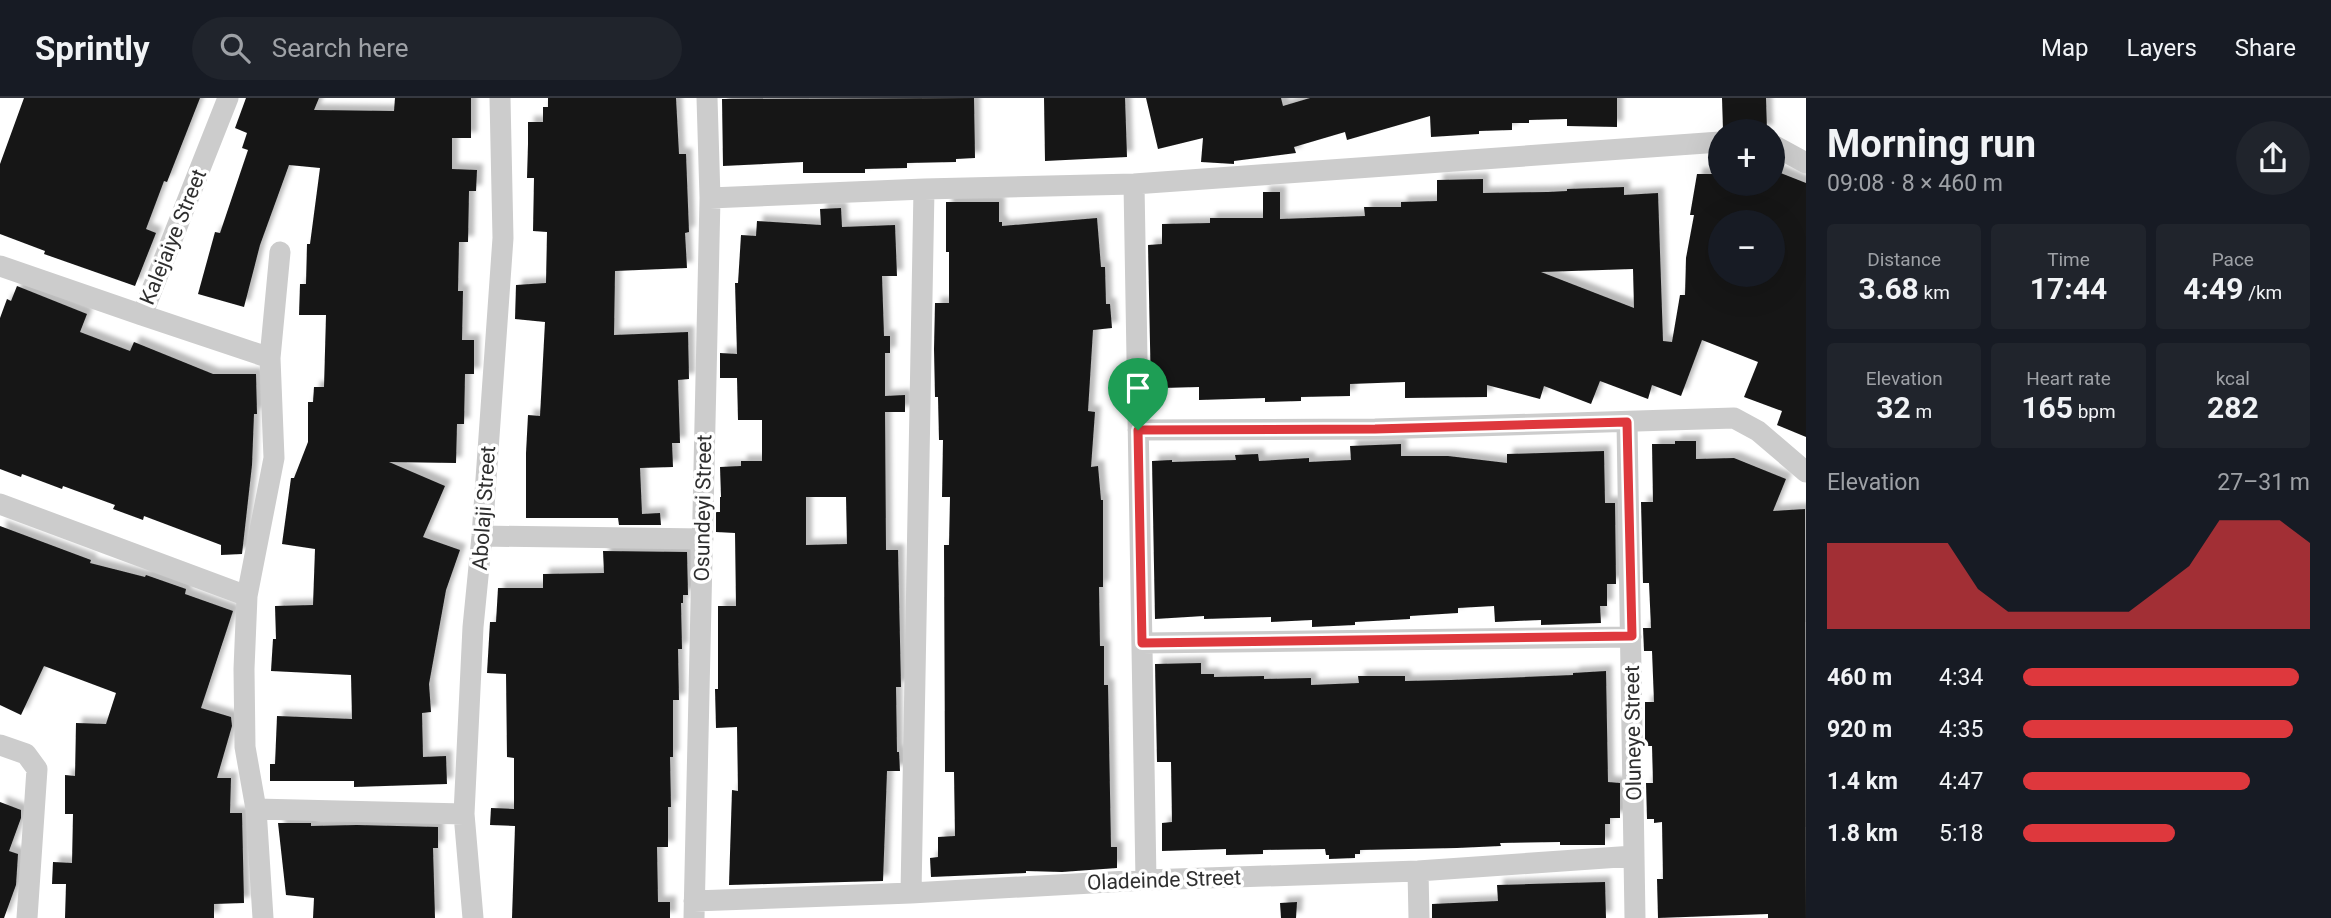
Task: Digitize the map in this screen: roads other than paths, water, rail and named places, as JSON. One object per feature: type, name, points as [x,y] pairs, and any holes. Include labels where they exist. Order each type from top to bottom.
[{"type":"street","name":"Kalejaiye Street","points":[[0,266],[142,315],[228,98]]},
{"type":"street","name":"Abolaji Street","points":[[473,918],[464,814],[474,627],[503,238],[499,98]]},
{"type":"street","name":"Osundeyi Street","points":[[694,910],[710,198],[707,98]]},
{"type":"street","points":[[710,198],[1134,184],[1708,143]]},
{"type":"street","points":[[1785,152],[1806,163]]},
{"type":"street","points":[[1134,184],[1146,880]]},
{"type":"street","points":[[911,893],[924,189]]},
{"type":"street","points":[[263,918],[256,809],[245,747],[244,669],[247,596],[274,458],[270,358],[280,252]]},
{"type":"street","points":[[142,315],[270,358]]},
{"type":"street","points":[[1138,430],[1375,429],[1734,418],[1758,431],[1806,472]]},
{"type":"street","name":"Oluneye Street","points":[[1627,422],[1635,918]]},
{"type":"street","points":[[0,504],[247,596]]},
{"type":"street","points":[[482,536],[703,539]]},
{"type":"street","points":[[1142,643],[1632,636]]},
{"type":"street","points":[[0,745],[26,754],[37,769],[27,918]]},
{"type":"street","points":[[256,809],[464,814]]},
{"type":"street","name":"Oladeinde Street","points":[[694,910],[911,893],[1146,880],[1418,871],[1634,856]]},
{"type":"street","points":[[1418,871],[1419,918]]}]
